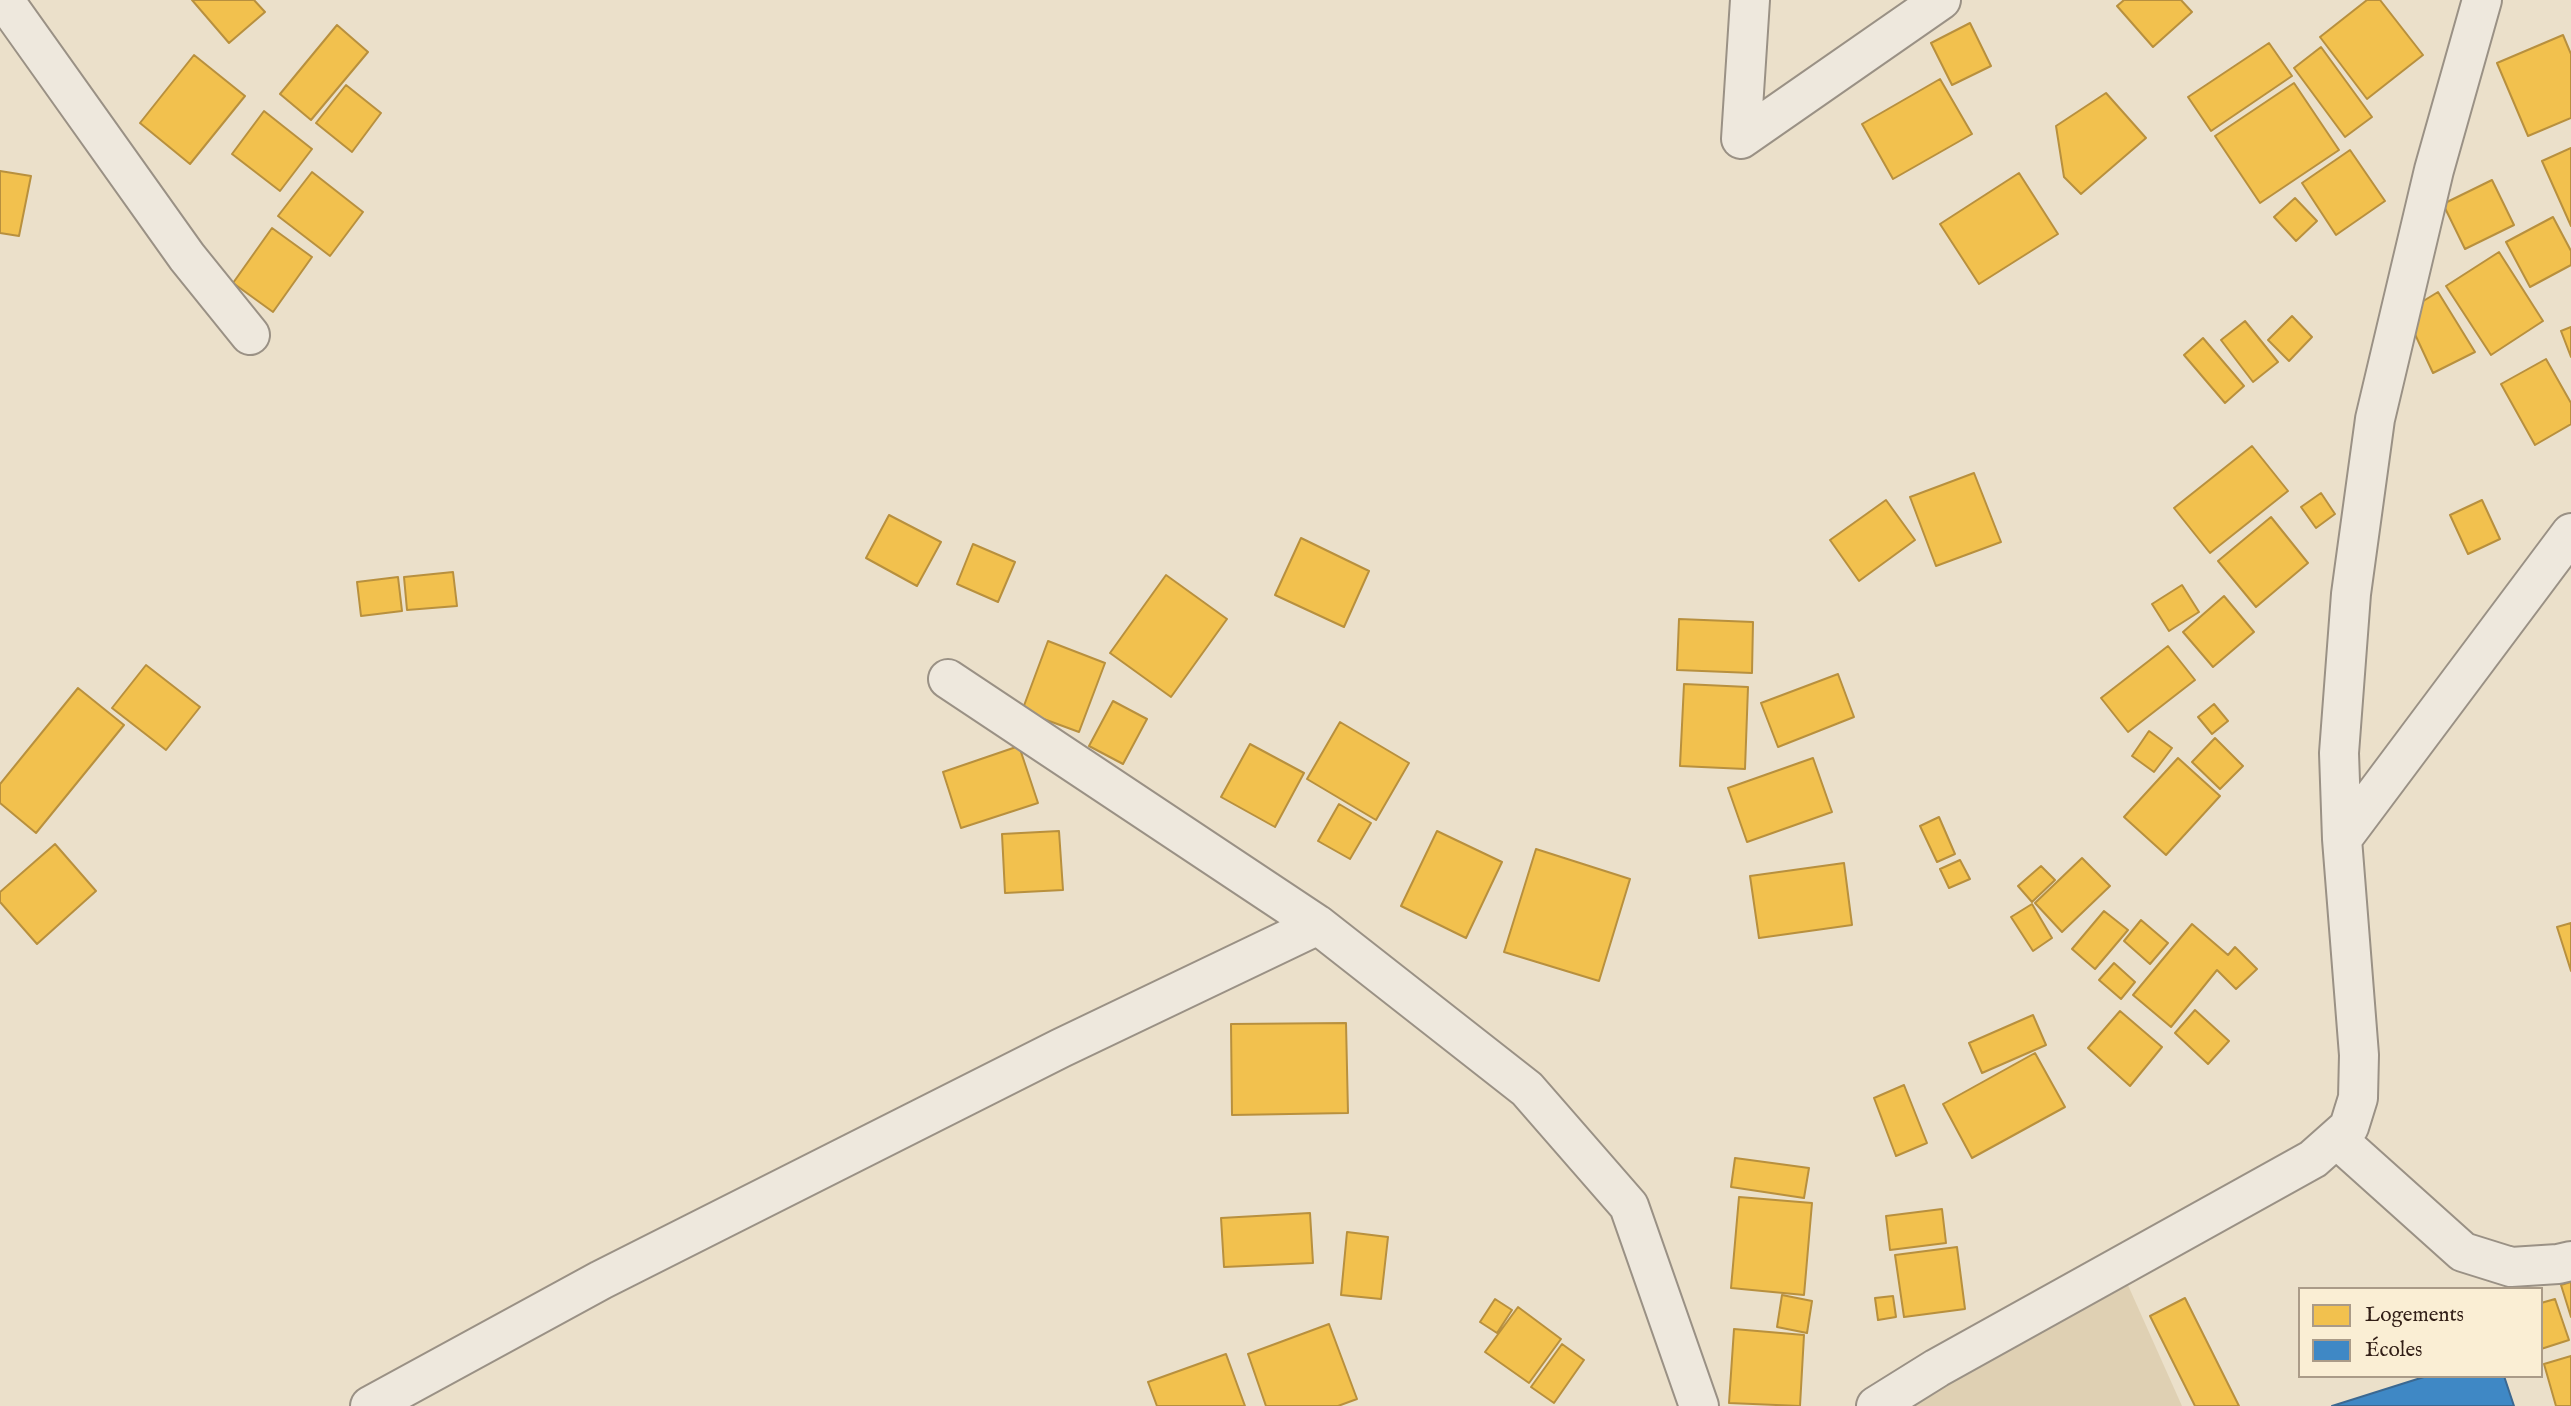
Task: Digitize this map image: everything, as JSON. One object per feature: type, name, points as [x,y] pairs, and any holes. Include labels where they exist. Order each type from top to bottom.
[{"type":"street","points":[[4,0],[187,257],[250,335]]},
{"type":"street","points":[[1750,0],[1741,139],[1941,0]]},
{"type":"street","points":[[1876,1406],[1937,1368],[2313,1159],[2349,1127],[2358,1098],[2358,1055],[2342,839],[2339,753],[2350,606],[2375,419],[2434,170],[2482,0]]},
{"type":"street","points":[[2342,839],[2571,533]]},
{"type":"street","points":[[948,679],[1318,925],[1527,1088],[1629,1206],[1699,1406]]},
{"type":"street","points":[[370,1406],[601,1280],[1049,1055],[1318,925]]},
{"type":"street","points":[[2337,1139],[2463,1252],[2511,1267],[2571,1261]]},
{"type":"shaded area","points":[[2127,1283],[2182,1406],[1904,1406]]},
{"type":"building: Logements","points":[[192,0],[254,0],[265,12],[229,43]]},
{"type":"building: Logements","points":[[2124,0],[2181,0],[2192,12],[2153,47],[2117,6]]},
{"type":"building: Logements","points":[[2367,0],[2380,0],[2423,55],[2367,99],[2320,37]]},
{"type":"building: Logements","points":[[1970,23],[1991,66],[1952,85],[1931,43]]},
{"type":"building: Logements","points":[[337,25],[368,52],[311,120],[280,94]]},
{"type":"building: Logements","points":[[2563,35],[2571,54],[2571,118],[2528,136],[2497,63]]},
{"type":"building: Logements","points":[[2269,43],[2292,76],[2211,131],[2188,97]]},
{"type":"building: Logements","points":[[2321,47],[2372,117],[2345,137],[2294,68]]},
{"type":"building: Logements","points":[[194,55],[245,96],[190,164],[140,123]]},
{"type":"building: Logements","points":[[1940,79],[1972,134],[1893,179],[1862,124]]},
{"type":"building: Logements","points":[[2294,83],[2339,150],[2260,203],[2215,136]]},
{"type":"building: Logements","points":[[346,85],[381,113],[352,152],[316,123]]},
{"type":"building: Logements","points":[[2106,93],[2146,138],[2081,194],[2064,177],[2056,126]]},
{"type":"building: Logements","points":[[264,111],[312,149],[280,191],[232,154]]},
{"type":"building: Logements","points":[[2571,148],[2571,226],[2542,161]]},
{"type":"building: Logements","points":[[2350,150],[2385,201],[2336,235],[2302,183]]},
{"type":"building: Logements","points":[[0,171],[31,176],[19,236],[0,233]]},
{"type":"building: Logements","points":[[312,172],[363,212],[330,256],[278,216]]},
{"type":"building: Logements","points":[[2019,173],[2058,234],[1979,284],[1940,224]]},
{"type":"building: Logements","points":[[2492,180],[2514,225],[2465,249],[2443,204]]},
{"type":"building: Logements","points":[[2295,198],[2317,221],[2296,241],[2274,217]]},
{"type":"building: Logements","points":[[2553,217],[2571,251],[2571,265],[2530,287],[2506,242]]},
{"type":"building: Logements","points":[[272,228],[312,257],[273,312],[233,283]]},
{"type":"building: Logements","points":[[2499,252],[2543,321],[2491,355],[2446,286]]},
{"type":"building: Logements","points":[[2438,292],[2475,352],[2433,373],[2413,330],[2420,303]]},
{"type":"building: Logements","points":[[2292,316],[2312,337],[2289,361],[2268,340]]},
{"type":"building: Logements","points":[[2245,321],[2278,362],[2253,382],[2221,340]]},
{"type":"building: Logements","points":[[2571,327],[2571,357],[2561,331]]},
{"type":"building: Logements","points":[[2203,338],[2244,386],[2225,403],[2184,355]]},
{"type":"building: Logements","points":[[2546,359],[2571,403],[2571,424],[2535,445],[2501,384]]},
{"type":"building: Logements","points":[[2252,446],[2288,491],[2210,553],[2174,508]]},
{"type":"building: Logements","points":[[1974,473],[2001,542],[1936,566],[1910,497]]},
{"type":"building: Logements","points":[[2321,493],[2335,514],[2316,528],[2301,507]]},
{"type":"building: Logements","points":[[1886,500],[1915,540],[1859,581],[1830,540]]},
{"type":"building: Logements","points":[[2482,500],[2500,539],[2468,554],[2450,515]]},
{"type":"building: Logements","points":[[889,515],[941,542],[917,586],[866,558]]},
{"type":"building: Logements","points":[[2271,517],[2308,563],[2256,607],[2218,561]]},
{"type":"building: Logements","points":[[1301,538],[1369,571],[1344,627],[1275,595]]},
{"type":"building: Logements","points":[[973,544],[1015,562],[998,602],[957,584]]},
{"type":"building: Logements","points":[[453,572],[457,606],[407,610],[404,577]]},
{"type":"building: Logements","points":[[1166,575],[1227,619],[1171,697],[1110,653]]},
{"type":"building: Logements","points":[[398,577],[402,611],[361,616],[357,582]]},
{"type":"building: Logements","points":[[2182,585],[2199,612],[2169,631],[2152,604]]},
{"type":"building: Logements","points":[[2224,596],[2254,632],[2213,667],[2183,632]]},
{"type":"building: Logements","points":[[1679,619],[1753,622],[1752,673],[1677,670]]},
{"type":"building: Logements","points":[[1048,641],[1105,663],[1079,732],[1022,711]]},
{"type":"building: Logements","points":[[2168,646],[2195,680],[2128,732],[2101,698]]},
{"type":"building: Logements","points":[[146,665],[200,707],[166,750],[112,708]]},
{"type":"building: Logements","points":[[1838,674],[1854,717],[1778,747],[1761,703]]},
{"type":"building: Logements","points":[[1684,684],[1748,687],[1745,769],[1680,766]]},
{"type":"building: Logements","points":[[78,688],[124,725],[36,833],[0,803],[0,784]]},
{"type":"building: Logements","points":[[1113,701],[1147,719],[1123,764],[1089,746]]},
{"type":"building: Logements","points":[[2214,704],[2228,721],[2212,734],[2198,717]]},
{"type":"building: Logements","points":[[1340,722],[1409,763],[1376,820],[1307,779]]},
{"type":"building: Logements","points":[[2149,731],[2172,748],[2154,772],[2132,756]]},
{"type":"building: Logements","points":[[2215,738],[2243,766],[2220,789],[2192,762]]},
{"type":"building: Logements","points":[[1250,744],[1304,773],[1275,827],[1221,797]]},
{"type":"building: Logements","points":[[1019,746],[1038,803],[961,828],[943,772]]},
{"type":"building: Logements","points":[[1813,758],[1832,812],[1747,842],[1728,788]]},
{"type":"building: Logements","points":[[2178,758],[2220,796],[2166,855],[2124,817]]},
{"type":"building: Logements","points":[[1339,804],[1371,823],[1350,859],[1318,841]]},
{"type":"building: Logements","points":[[1939,817],[1955,854],[1937,862],[1920,826]]},
{"type":"building: Logements","points":[[1059,831],[1063,890],[1005,893],[1002,834]]},
{"type":"building: Logements","points":[[1437,831],[1502,862],[1466,938],[1401,906]]},
{"type":"building: Logements","points":[[55,844],[96,891],[37,944],[0,902],[0,892]]},
{"type":"building: Logements","points":[[1536,849],[1630,879],[1599,981],[1504,952]]},
{"type":"building: Logements","points":[[2082,858],[2110,886],[2062,932],[2035,903]]},
{"type":"building: Logements","points":[[1960,860],[1970,879],[1949,888],[1940,869]]},
{"type":"building: Logements","points":[[1844,863],[1852,925],[1759,938],[1750,876]]},
{"type":"building: Logements","points":[[2041,866],[2055,880],[2032,902],[2018,886]]},
{"type":"building: Logements","points":[[2032,904],[2052,938],[2033,951],[2011,917]]},
{"type":"building: Logements","points":[[2104,911],[2128,930],[2095,969],[2072,949]]},
{"type":"building: Logements","points":[[2141,920],[2168,943],[2150,964],[2124,941]]},
{"type":"building: Logements","points":[[2571,923],[2571,971],[2557,927]]},
{"type":"building: Logements","points":[[2192,924],[2228,955],[2235,947],[2257,969],[2236,989],[2217,970],[2171,1027],[2133,995]]},
{"type":"building: Logements","points":[[2114,963],[2135,982],[2121,999],[2099,980]]},
{"type":"building: Logements","points":[[2195,1010],[2229,1041],[2208,1064],[2175,1033]]},
{"type":"building: Logements","points":[[2120,1011],[2162,1047],[2130,1086],[2088,1048]]},
{"type":"building: Logements","points":[[2033,1015],[2046,1045],[1982,1073],[1969,1043]]},
{"type":"building: Logements","points":[[1346,1023],[1348,1113],[1232,1115],[1231,1024]]},
{"type":"building: Logements","points":[[2035,1053],[2065,1107],[1972,1158],[1943,1104]]},
{"type":"building: Logements","points":[[1904,1085],[1927,1143],[1896,1156],[1874,1098]]},
{"type":"building: Logements","points":[[1735,1158],[1809,1168],[1804,1198],[1731,1187]]},
{"type":"building: Logements","points":[[1739,1197],[1812,1203],[1804,1295],[1731,1288]]},
{"type":"building: Logements","points":[[1942,1209],[1946,1243],[1890,1250],[1886,1216]]},
{"type":"building: Logements","points":[[1310,1213],[1313,1263],[1224,1267],[1221,1218]]},
{"type":"building: Logements","points":[[1347,1232],[1388,1237],[1381,1299],[1341,1295]]},
{"type":"building: Logements","points":[[1957,1247],[1965,1309],[1904,1317],[1895,1255]]},
{"type":"building: Logements","points":[[2571,1282],[2571,1317],[2561,1285]]},
{"type":"building: Logements","points":[[1782,1295],[1812,1301],[1807,1333],[1777,1327]]},
{"type":"building: Logements","points":[[1893,1296],[1896,1317],[1878,1320],[1875,1298]]},
{"type":"building: Logements","points":[[2185,1298],[2239,1406],[2195,1406],[2150,1316]]},
{"type":"building: Logements","points":[[1495,1299],[1512,1310],[1497,1333],[1480,1322]]},
{"type":"building: Logements","points":[[2555,1299],[2569,1340],[2543,1348],[2543,1302]]},
{"type":"building: Logements","points":[[1518,1307],[1561,1339],[1529,1383],[1485,1352]]},
{"type":"building: Logements","points":[[1329,1324],[1357,1399],[1338,1406],[1266,1406],[1248,1354]]},
{"type":"building: Logements","points":[[1734,1329],[1804,1335],[1800,1406],[1729,1403]]},
{"type":"building: Logements","points":[[1562,1344],[1584,1360],[1554,1403],[1531,1387]]},
{"type":"building: Logements","points":[[1226,1354],[1245,1406],[1157,1406],[1148,1382]]},
{"type":"building: Logements","points":[[2571,1356],[2571,1406],[2556,1406],[2544,1364]]},
{"type":"building: Écoles","points":[[2421,1378],[2505,1378],[2514,1406],[2332,1406]]}]
